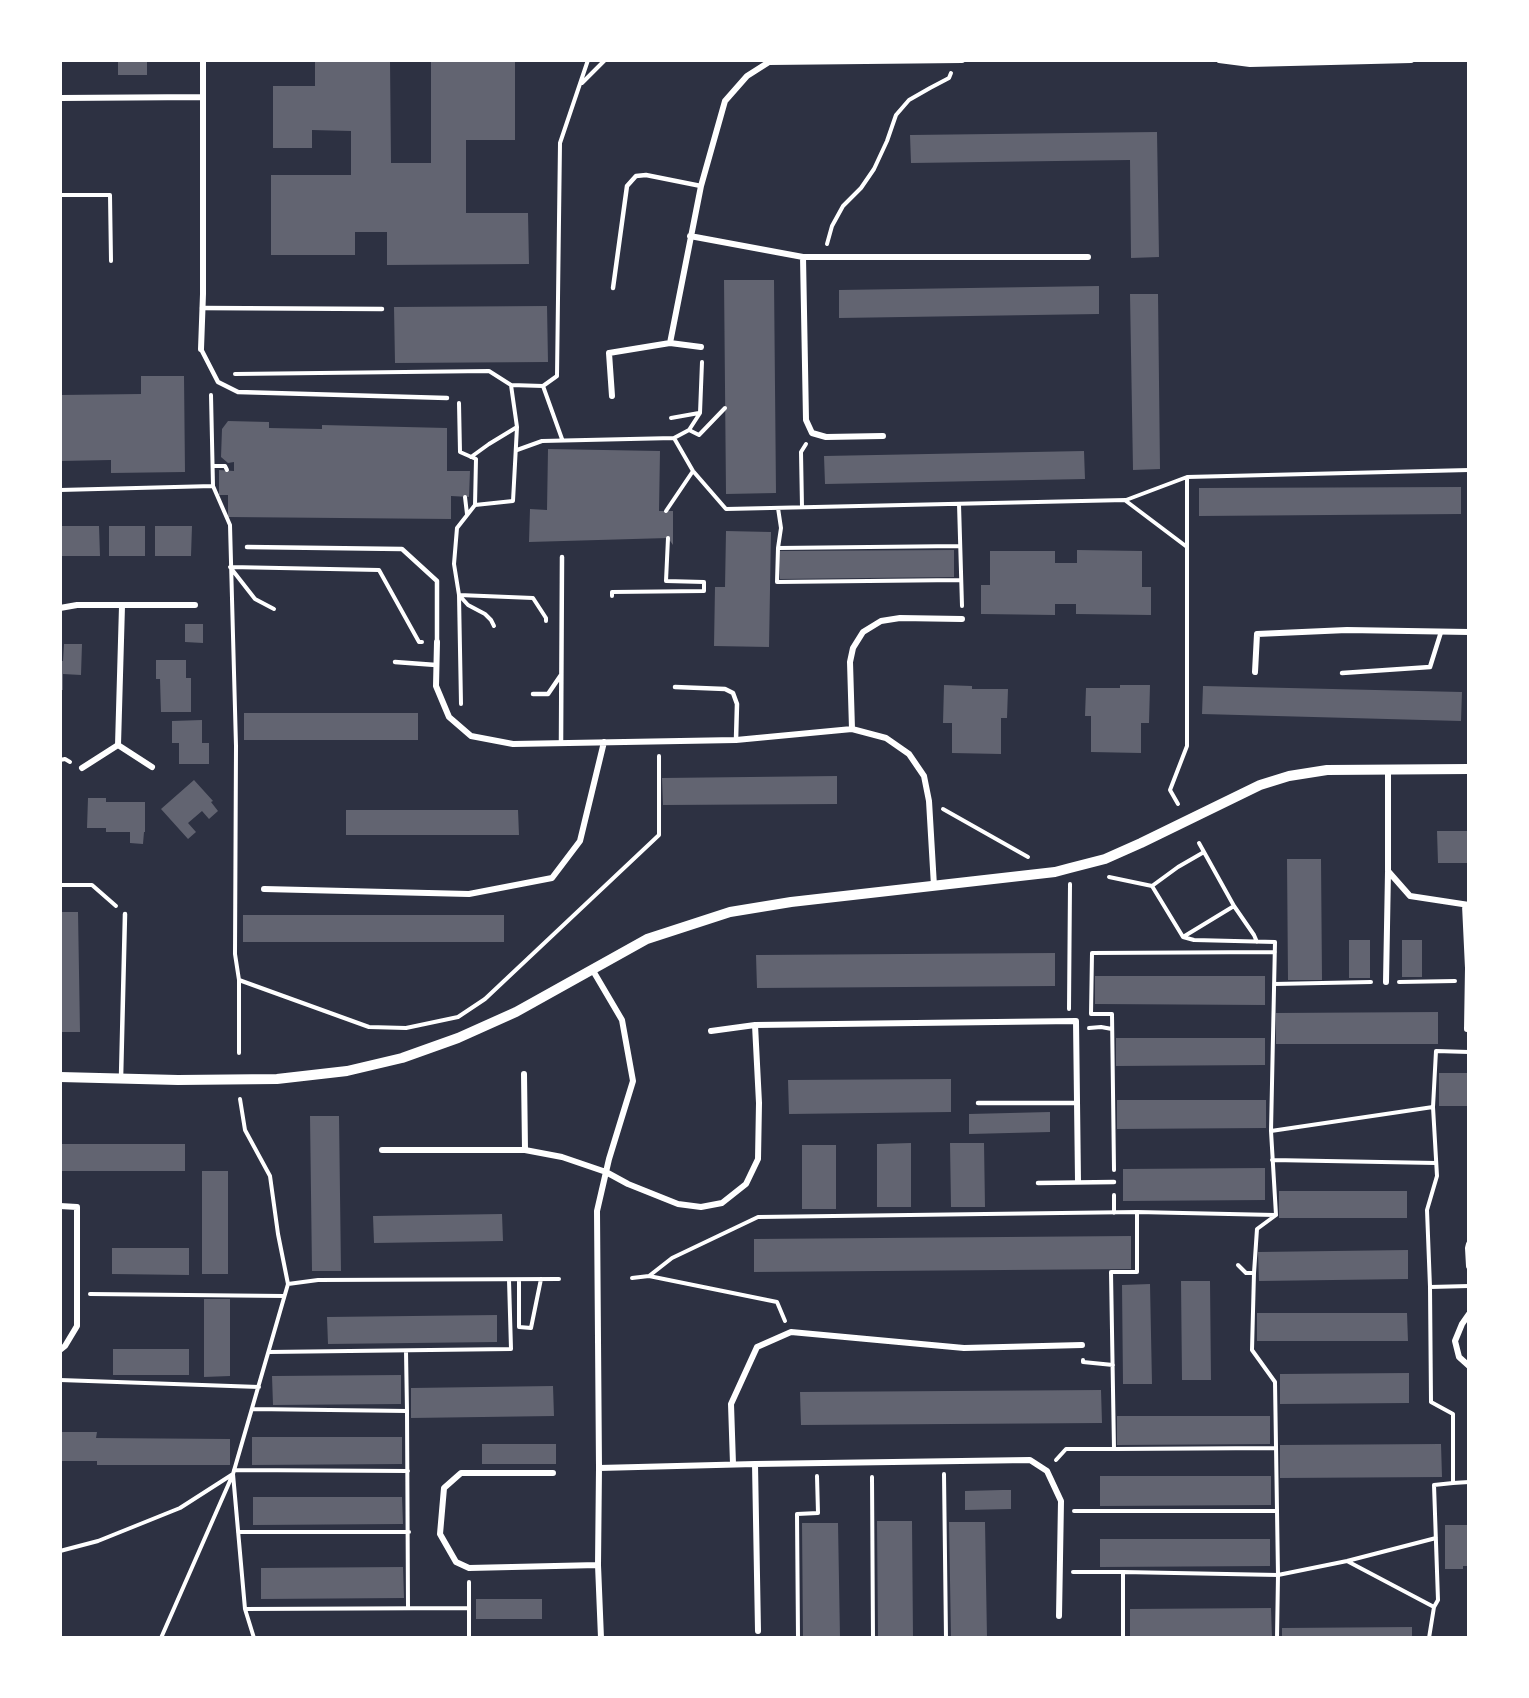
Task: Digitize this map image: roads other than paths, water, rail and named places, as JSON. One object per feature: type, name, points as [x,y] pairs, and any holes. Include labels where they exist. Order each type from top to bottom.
[{"type":"street","points":[[201,349],[203,60]]},
{"type":"street","points":[[670,343],[701,186],[725,100],[747,76],[770,62],[962,60]]},
{"type":"street","points":[[1219,60],[1250,64],[1411,60]]},
{"type":"street","points":[[60,98],[203,96]]},
{"type":"street","points":[[690,236],[803,257],[1088,258]]},
{"type":"street","points":[[803,257],[806,420],[812,433],[826,437],[883,436]]},
{"type":"street","points":[[612,396],[609,353],[670,343],[700,347]]},
{"type":"street","points":[[60,608],[77,605],[195,605]]},
{"type":"street","points":[[118,745],[122,606]]},
{"type":"street","points":[[852,729],[850,662],[854,648],[863,632],[881,621],[900,618],[962,618]]},
{"type":"street","points":[[1255,672],[1257,634],[1347,630],[1469,632]]},
{"type":"street","points":[[437,642],[436,686],[449,717],[471,736],[513,744],[736,740],[852,729],[886,738],[909,754],[924,776],[929,801],[934,886]]},
{"type":"street","points":[[264,889],[469,894],[552,878],[580,841],[604,742]]},
{"type":"street","points":[[118,745],[152,767]]},
{"type":"street","points":[[82,768],[118,745]]},
{"type":"street","points":[[60,1077],[178,1080],[277,1078],[347,1071],[402,1058],[458,1038],[516,1012],[647,939],[730,912],[791,902],[1055,872],[1105,859],[1260,785],[1289,776],[1327,770],[1469,769]]},
{"type":"street","points":[[1386,982],[1388,770]]},
{"type":"street","points":[[1388,871],[1410,896],[1467,905],[1467,1029]]},
{"type":"street","points":[[592,969],[622,1020],[633,1082],[606,1172],[597,1211],[598,1565],[601,1638]]},
{"type":"street","points":[[711,1031],[755,1025],[1076,1021],[1078,1181]]},
{"type":"street","points":[[382,1150],[525,1150],[562,1157],[606,1172],[628,1184],[678,1204],[700,1207],[722,1203],[746,1184],[758,1159],[759,1103],[755,1025]]},
{"type":"street","points":[[524,1074],[525,1150]]},
{"type":"street","points":[[60,1206],[77,1207],[76,1326],[65,1346],[60,1350]]},
{"type":"street","points":[[1469,1244],[1469,1266]]},
{"type":"street","points":[[1469,1314],[1462,1323],[1455,1341],[1460,1357],[1469,1366]]},
{"type":"street","points":[[733,1464],[731,1404],[757,1347],[791,1332],[964,1348],[1082,1345]]},
{"type":"street","points":[[599,1468],[1030,1460],[1047,1472],[1061,1501],[1059,1616]]},
{"type":"street","points":[[755,1464],[758,1631]]},
{"type":"street","points":[[553,1473],[461,1473],[444,1488],[440,1534],[456,1562],[469,1568],[598,1565]]},
{"type":"lane","points":[[613,288],[627,186],[636,176],[646,175],[701,186]]},
{"type":"lane","points":[[202,308],[382,309]]},
{"type":"lane","points":[[201,349],[218,382],[238,392],[447,398]]},
{"type":"lane","points":[[247,547],[402,549],[437,581],[437,642]]},
{"type":"lane","points":[[561,742],[562,557]]},
{"type":"lane","points":[[1342,673],[1430,667],[1441,632]]},
{"type":"lane","points":[[395,662],[436,665]]},
{"type":"lane","points":[[533,694],[548,694],[561,675]]},
{"type":"lane","points":[[675,687],[725,689],[733,693],[737,704],[736,740]]},
{"type":"lane","points":[[121,1078],[126,915]]},
{"type":"lane","points":[[978,1103],[1076,1102]]},
{"type":"lane","points":[[1038,1183],[1114,1182]]}]
